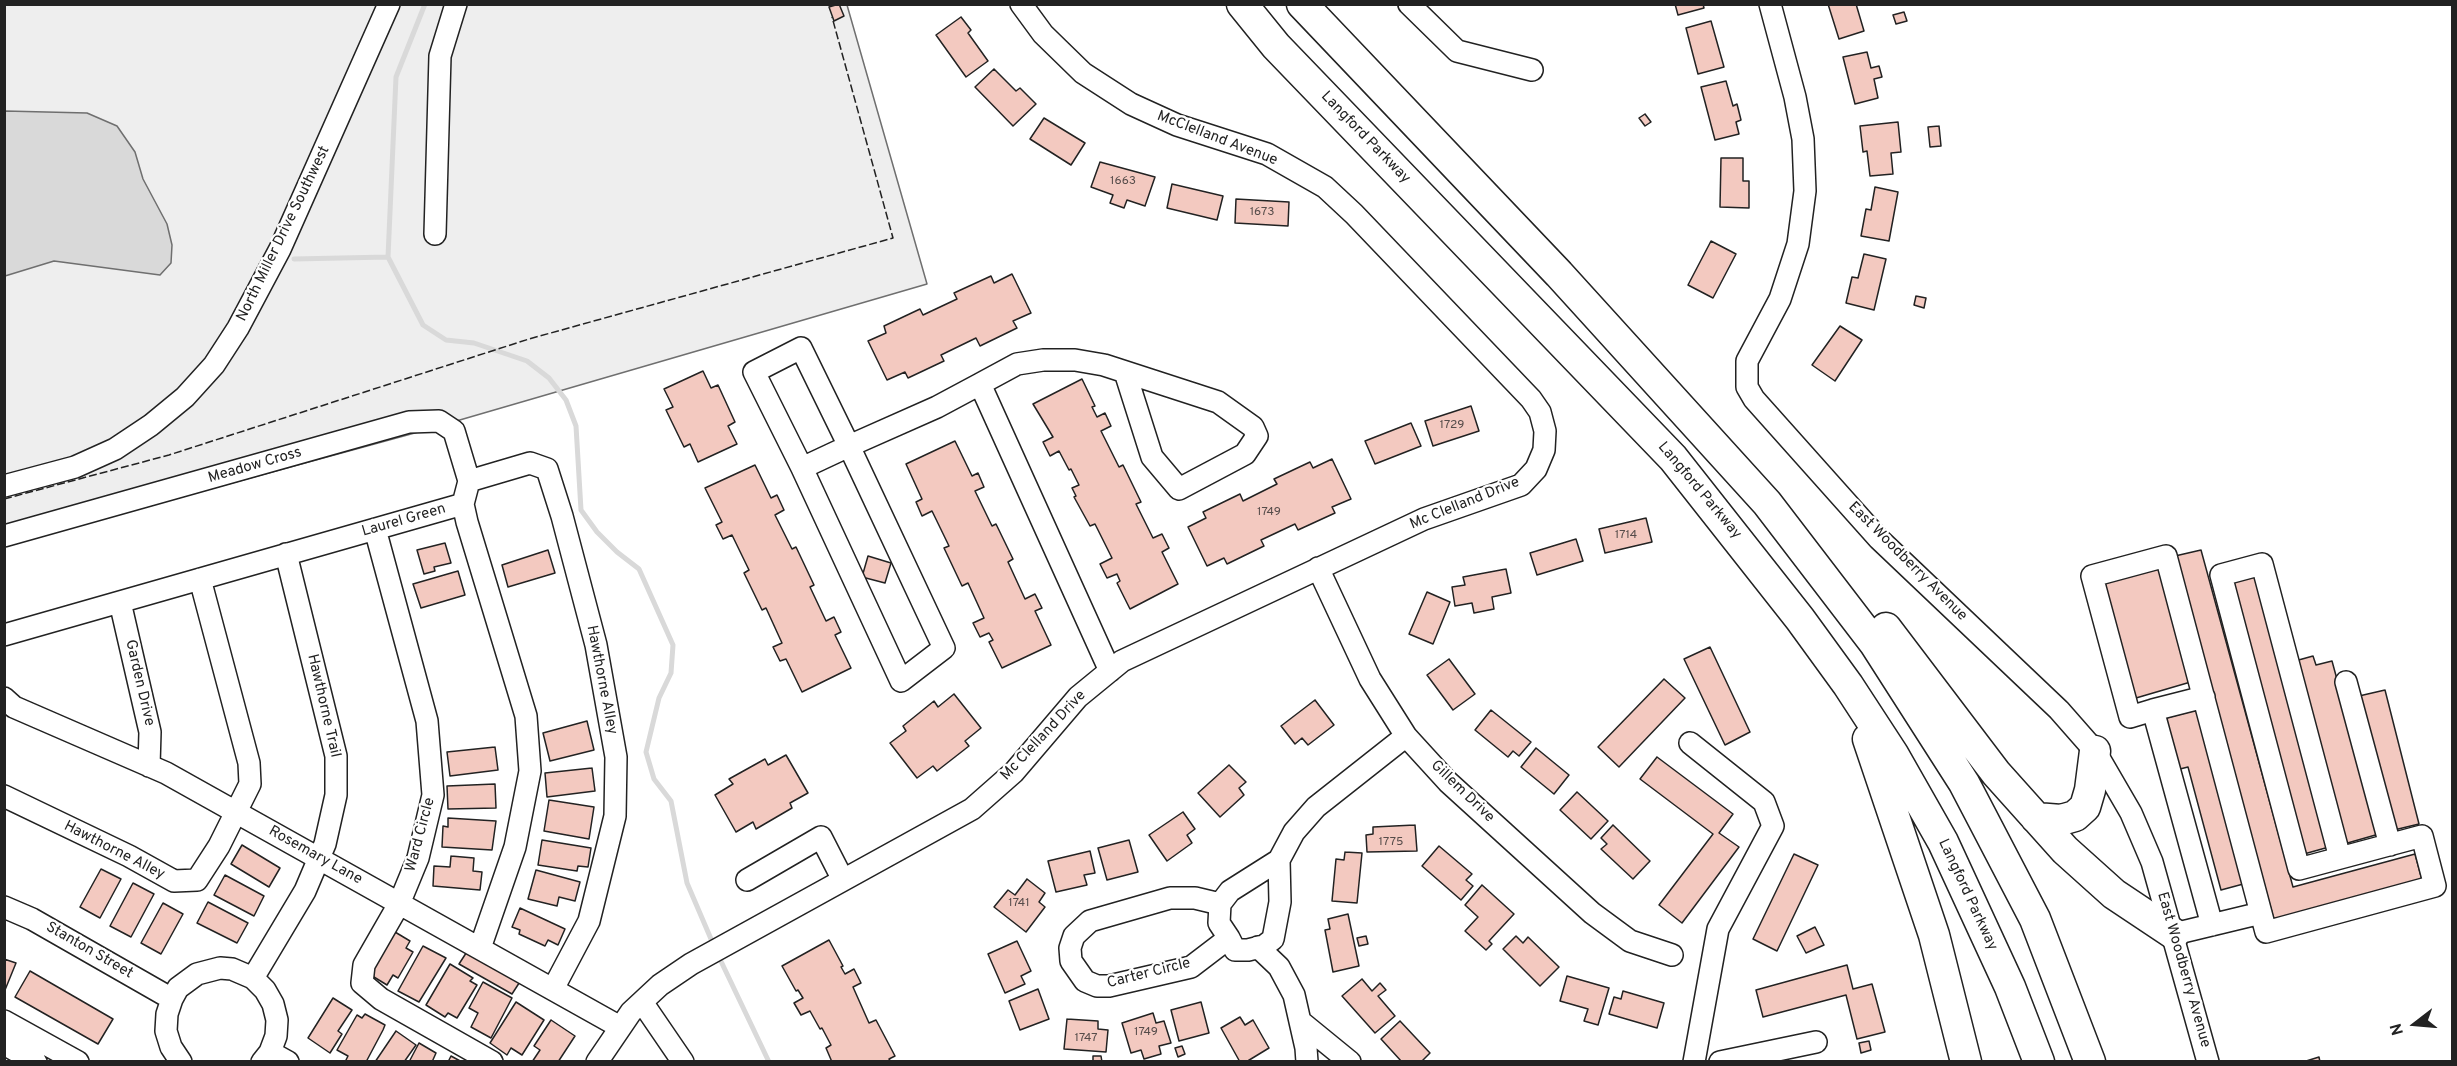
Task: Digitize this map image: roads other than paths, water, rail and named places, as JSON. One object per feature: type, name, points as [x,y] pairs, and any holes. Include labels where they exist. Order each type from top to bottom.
[{"type":"highway","name":"Langford Parkway","points":[[1242,4],[1284,54],[1673,458],[1743,544],[1848,685],[1893,754],[1943,842],[2010,987],[2039,1062]]},
{"type":"highway","points":[[1302,4],[1558,274],[1767,503],[1862,597],[1996,772],[2065,850],[2114,894],[2174,934]]},
{"type":"highway","points":[[1767,503],[1875,644],[1964,783],[2035,919],[2090,1062]]},
{"type":"highway","points":[[1848,685],[1934,935],[1966,1062]]},
{"type":"highway","points":[[2036,818],[2061,820],[2075,816],[2085,807],[2090,790],[2095,751]]},
{"type":"street","name":"North Miller Drive Southwest","points":[[4,486],[75,467],[115,449],[151,425],[185,397],[214,364],[238,328],[280,249],[389,4]]},
{"type":"street","points":[[435,234],[440,56],[456,4]]},
{"type":"street","name":"McClelland Avenue","points":[[1021,4],[1043,34],[1083,73],[1131,104],[1177,125],[1267,154],[1325,187],[1354,214],[1487,353]]},
{"type":"street","points":[[1409,4],[1457,51],[1532,70]]},
{"type":"street","name":"East Woodberry Avenue","points":[[1770,4],[1795,97],[1803,139],[1805,191],[1798,244],[1780,298],[1747,361],[1747,387],[1754,399],[1879,539],[2059,710],[2095,751],[2140,832],[2152,862],[2208,1062]]},
{"type":"street","points":[[801,348],[944,648],[901,681],[802,468],[754,372],[801,348]]},
{"type":"street","name":"Mc Clelland Drive","points":[[597,1062],[620,1027],[660,985],[692,964],[972,809],[1014,772],[1078,696],[1122,661],[1424,519],[1521,485],[1536,469],[1544,450],[1545,431],[1540,412],[1487,353]]},
{"type":"street","points":[[802,468],[980,384],[1017,364],[1043,360],[1075,360],[1125,372],[1218,402],[1253,427],[1257,436],[1245,454],[1179,489],[1152,457],[1125,372]]},
{"type":"street","points":[[980,384],[1110,671]]},
{"type":"street","name":"Meadow Cross","points":[[4,536],[409,422],[439,422],[454,431],[469,481]]},
{"type":"street","name":"Hawthorne Alley","points":[[469,481],[530,463],[547,469],[562,516],[596,645],[616,757],[615,816],[590,921],[553,989]]},
{"type":"street","points":[[463,504],[469,481]]},
{"type":"street","name":"Laurel Green","points":[[4,634],[463,504],[526,716],[530,771],[515,847],[480,948]]},
{"type":"street","name":"Ward Circle","points":[[375,529],[427,721],[433,795],[418,858],[399,904],[364,965],[362,983],[381,999],[492,1062]]},
{"type":"street","name":"Hawthorne Trail","points":[[254,978],[305,891],[333,812],[336,756],[286,554]]},
{"type":"street","points":[[2204,697],[2130,717],[2092,576],[2166,556],[2204,697],[2266,932],[2435,886],[2422,836],[2340,858],[2299,868],[2221,575],[2262,564],[2340,858]]},
{"type":"street","name":"Gillem Drive","points":[[1318,568],[1370,679],[1406,736],[1448,782],[1592,912],[1630,941],[1672,955]]},
{"type":"street","name":"Hawthorne Alley","points":[[4,796],[129,856],[174,881],[196,880],[219,846],[250,783],[249,763],[200,579]]},
{"type":"street","name":"Garden Drive","points":[[120,602],[150,732],[149,766]]},
{"type":"street","points":[[2346,682],[2390,844]]},
{"type":"street","name":"Rosemary Lane","points":[[4,698],[14,707],[149,766],[236,812],[620,1027]]},
{"type":"street","points":[[2153,710],[2212,925]]},
{"type":"street","points":[[1279,860],[1280,902],[1273,939],[1258,947],[1235,950],[1219,922],[1220,904],[1230,891],[1279,860],[1294,832],[1316,807],[1406,736]]},
{"type":"street","points":[[1690,743],[1764,802],[1773,826],[1718,929],[1694,1062]]},
{"type":"street","points":[[747,880],[821,837],[843,880]]},
{"type":"street","name":"Carter Circle","points":[[1220,904],[1195,898],[1170,898],[1090,921],[1074,936],[1070,948],[1071,961],[1085,981],[1096,986],[1109,986],[1191,967],[1229,938]]},
{"type":"street","name":"Stanton Street","points":[[4,907],[32,919],[172,999]]},
{"type":"street","points":[[2174,934],[2261,913]]},
{"type":"street","points":[[1258,947],[1279,967],[1294,995],[1307,1062]]},
{"type":"street","points":[[181,1062],[171,1047],[166,1031],[167,1014],[172,999],[187,980],[208,970],[232,969],[254,978],[266,990],[277,1020],[273,1058]]},
{"type":"street","points":[[642,1002],[683,1062]]},
{"type":"street","points":[[4,1021],[78,1062]]},
{"type":"street","points":[[1300,1022],[1350,1062]]},
{"type":"street","points":[[1720,1062],[1816,1042]]},
{"type":"street","points":[[4,1044],[36,1062]]},
{"type":"waterway","points":[[425,4],[396,77],[388,257],[423,325],[446,340],[474,343],[527,361],[549,378],[566,400],[576,426],[581,510],[597,532],[639,569],[673,645],[671,673],[659,698],[646,752],[654,779],[671,801],[687,883],[714,946]]},
{"type":"waterway","points":[[294,259],[388,257]]},
{"type":"waterway","points":[[718,955],[769,1062]]}]
